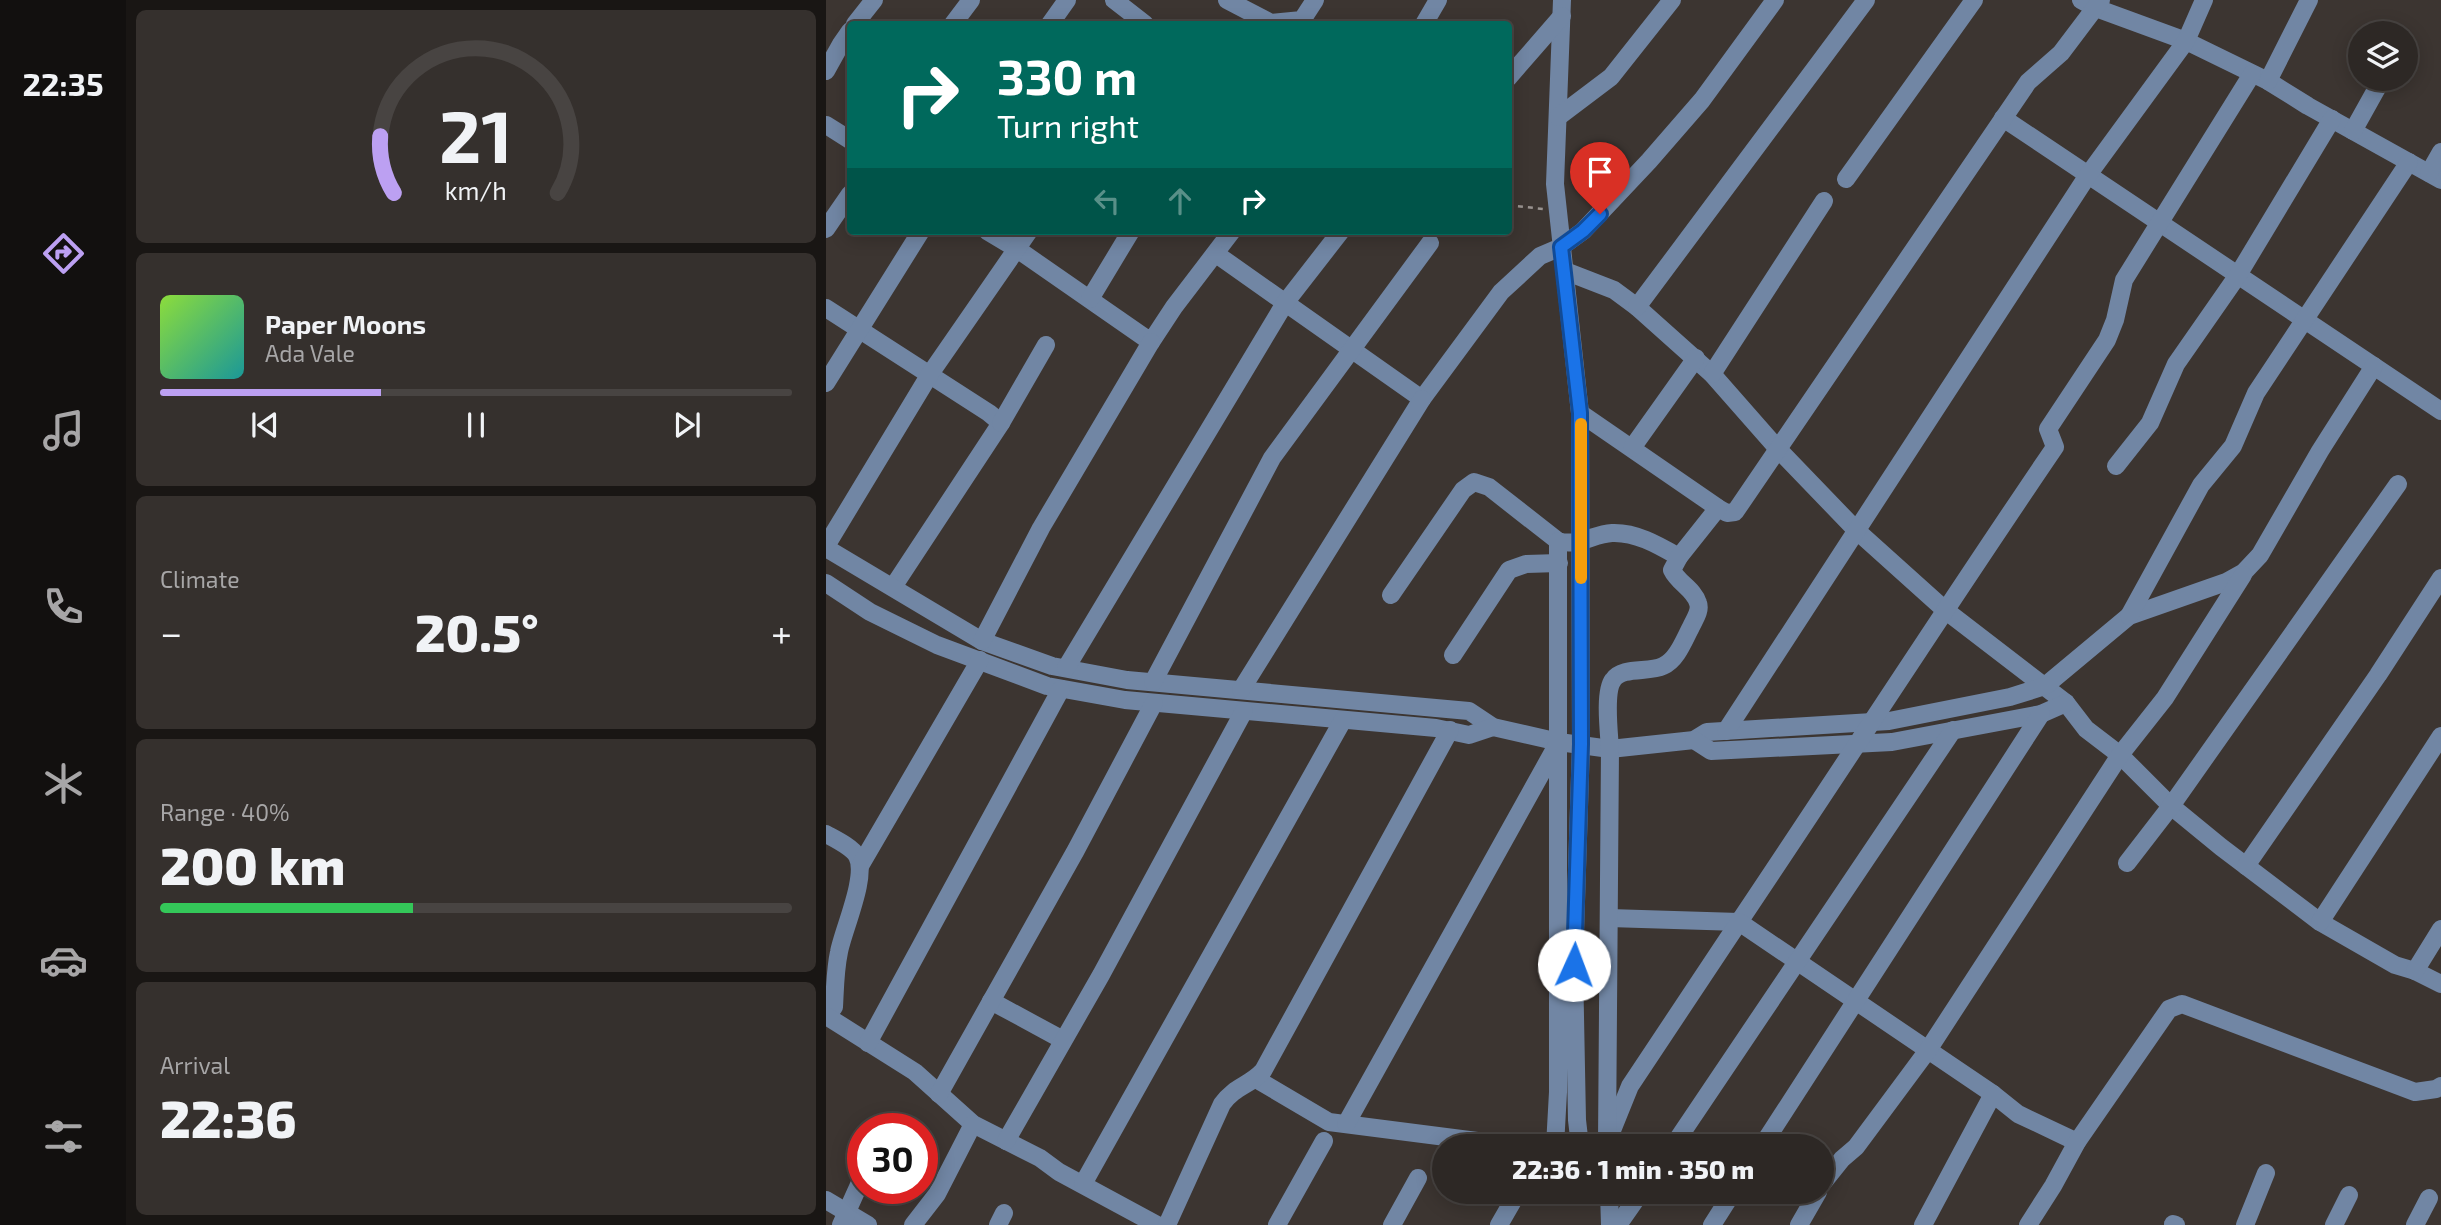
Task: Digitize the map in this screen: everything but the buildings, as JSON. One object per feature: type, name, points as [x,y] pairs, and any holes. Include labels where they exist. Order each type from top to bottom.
[{"type":"street","points":[[857,21],[874,0]]},
{"type":"street","points":[[955,21],[971,0]]},
{"type":"street","points":[[1052,21],[1067,0]]},
{"type":"street","points":[[1114,0],[1142,21]]},
{"type":"street","points":[[1227,0],[1267,21]]},
{"type":"street","points":[[1292,21],[1302,20],[1315,0]]},
{"type":"street","points":[[1425,21],[1438,0]]},
{"type":"street","points":[[1558,117],[1611,77],[1672,0]]},
{"type":"street","points":[[1241,690],[1422,399],[1501,292],[1540,256],[1561,247],[1583,231],[1649,161],[1702,100],[1775,0]]},
{"type":"street","points":[[1637,307],[1866,0]]},
{"type":"street","points":[[1846,179],[1974,0]]},
{"type":"street","points":[[1726,731],[2088,175],[2186,41],[2204,0]]},
{"type":"street","points":[[1611,1134],[1630,1086],[2055,447],[2048,429],[2106,340],[2115,320],[2124,280],[2159,223],[2260,77],[2309,0]]},
{"type":"street","points":[[1580,413],[1718,508],[1727,513],[1735,512],[2028,82],[2061,53],[2093,3],[2186,41],[2260,77],[2435,176],[2441,152]]},
{"type":"street","points":[[1562,8],[1555,184],[1580,413],[1581,744],[1574,965],[1579,1134]]},
{"type":"street","points":[[1512,73],[1562,8]]},
{"type":"street","points":[[826,71],[847,35]]},
{"type":"street","points":[[2353,131],[2375,91]]},
{"type":"street","points":[[2003,118],[2441,411]]},
{"type":"street","points":[[2116,466],[2150,423],[2176,364],[2238,275],[2332,120]]},
{"type":"street","points":[[826,125],[847,139]]},
{"type":"street","points":[[2129,616],[2202,485],[2233,446],[2256,393],[2409,162]]},
{"type":"street","points":[[826,229],[847,198]]},
{"type":"street","points":[[1712,374],[1824,201]]},
{"type":"street","points":[[826,383],[918,235]]},
{"type":"street","points":[[994,235],[1151,342]]},
{"type":"street","points":[[1026,235],[930,374],[826,547],[982,641],[1052,666],[1153,682],[1469,711],[1493,727],[1559,741],[1610,748],[1694,740],[1707,732],[1889,721],[2010,697],[2045,686],[2129,616],[2226,582],[2244,572]]},
{"type":"street","points":[[1090,299],[1129,235]]},
{"type":"street","points":[[982,641],[1041,528],[1151,342],[1229,235]]},
{"type":"street","points":[[1066,668],[1285,303],[1338,235]]},
{"type":"street","points":[[1153,682],[1272,458],[1430,243]]},
{"type":"street","points":[[1216,254],[1422,399]]},
{"type":"street","points":[[1565,271],[1614,289],[1696,358],[1856,530],[1945,610],[2066,703],[2086,729],[2120,755],[2171,806],[2320,922],[2395,965],[2441,984]]},
{"type":"street","points":[[826,308],[1001,423]]},
{"type":"street","points":[[893,587],[1001,423],[1046,345]]},
{"type":"street","points":[[1632,448],[1696,358]]},
{"type":"street","points":[[1834,1169],[1856,1147],[1928,1050],[2120,755],[2165,698],[2244,572],[2260,555],[2320,451],[2374,366]]},
{"type":"street","points":[[1391,595],[1464,489],[1474,482],[1489,487],[1558,541],[1581,542],[1610,533],[1628,535],[1650,541],[1679,557]]},
{"type":"street","points":[[2127,863],[2171,806],[2398,484]]},
{"type":"street","points":[[1607,1134],[1610,748],[1608,692],[1615,676],[1663,667],[1678,652],[1699,609],[1698,601],[1686,586],[1676,579],[1672,570],[1679,557],[1718,508]]},
{"type":"street","points":[[1556,1134],[1558,1092],[1558,541]]},
{"type":"street","points":[[1453,655],[1509,570],[1525,564],[1559,563]]},
{"type":"street","points":[[2246,866],[2378,675],[2441,578]]},
{"type":"street","points":[[829,591],[937,645],[1047,686],[1154,703],[1450,730],[1469,735],[1493,727]]},
{"type":"street","points":[[860,866],[980,660]]},
{"type":"street","points":[[868,1043],[1062,689]]},
{"type":"street","points":[[939,1094],[1076,850],[1154,703]]},
{"type":"street","points":[[1694,740],[1711,751],[1892,742],[2041,714],[2066,703]]},
{"type":"street","points":[[1006,1141],[1244,711]]},
{"type":"street","points":[[1770,1134],[2041,714]]},
{"type":"street","points":[[1083,1184],[1343,720]]},
{"type":"street","points":[[1167,1225],[1222,1104],[1231,1091],[1256,1079],[1263,1071],[1450,730]]},
{"type":"street","points":[[1680,1134],[1954,730]]},
{"type":"street","points":[[2320,922],[2441,736]]},
{"type":"street","points":[[1346,1124],[1559,741]]},
{"type":"street","points":[[826,834],[856,854],[860,866],[859,880],[835,971],[834,1007],[827,1017],[915,1072],[973,1124],[1040,1158],[1150,1223]]},
{"type":"street","points":[[1609,918],[1739,922],[1993,1094],[2018,1114],[2077,1142]]},
{"type":"street","points":[[2415,971],[2441,929]]},
{"type":"street","points":[[991,1001],[1063,1040]]},
{"type":"street","points":[[2028,1225],[2077,1142],[2169,1009],[2182,1004],[2415,1092],[2441,1086]]},
{"type":"street","points":[[1256,1079],[1329,1122],[1432,1135]]},
{"type":"street","points":[[1923,1225],[1993,1094]]},
{"type":"street","points":[[913,1225],[937,1194],[973,1124]]},
{"type":"street","points":[[1277,1225],[1324,1141]]},
{"type":"street","points":[[2245,1225],[2266,1173]]},
{"type":"street","points":[[1392,1225],[1418,1178]]},
{"type":"street","points":[[2334,1225],[2349,1195]]},
{"type":"street","points":[[2415,1225],[2429,1198]]},
{"type":"street","points":[[826,1200],[844,1219],[868,1225]]},
{"type":"street","points":[[1499,1225],[1511,1204]]},
{"type":"street","points":[[1608,1204],[1611,1225]]},
{"type":"street","points":[[1619,1225],[1633,1204]]},
{"type":"street","points":[[1712,1225],[1725,1204]]},
{"type":"street","points":[[1800,1225],[1811,1204]]},
{"type":"path","points":[[1512,205],[1558,210]]},
{"type":"slow traffic","points":[[1581,424],[1581,578]]},
{"type":"route","points":[[1574,965],[1581,744],[1580,413],[1561,247],[1600,214]]}]
